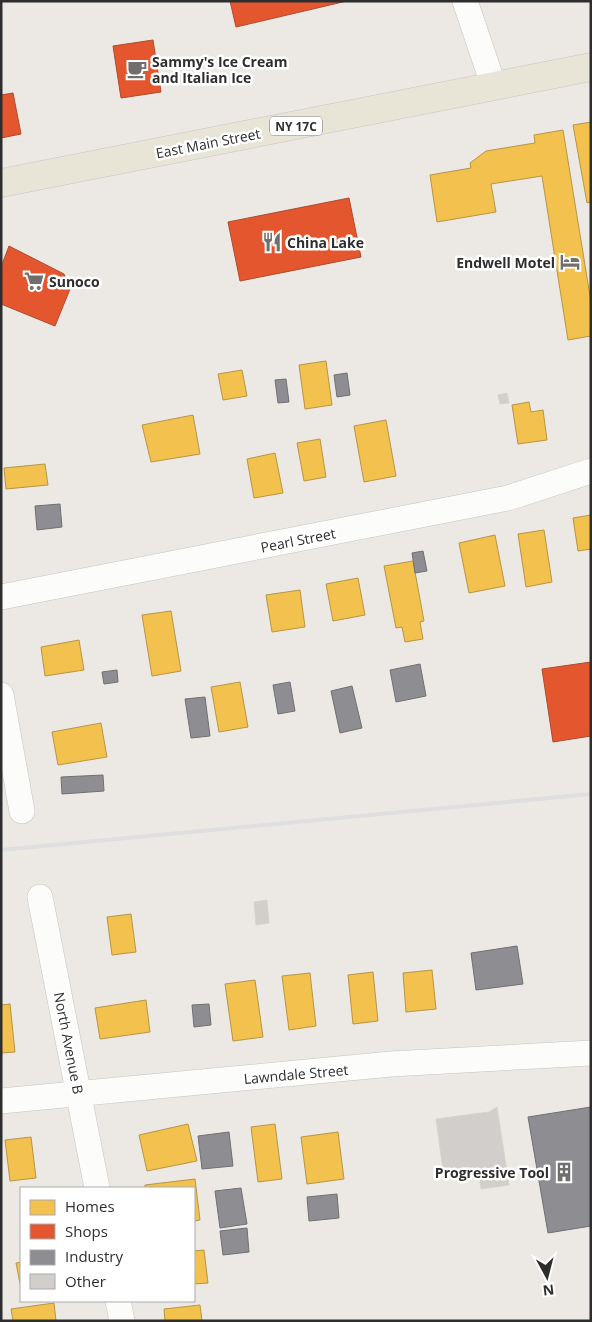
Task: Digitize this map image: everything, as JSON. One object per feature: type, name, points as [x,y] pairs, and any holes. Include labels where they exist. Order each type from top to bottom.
[{"type":"main road","name":"East Main Street","points":[[1,184],[591,68]]},
{"type":"street","points":[[465,1],[494,87]]},
{"type":"street","name":"Pearl Street","points":[[1,597],[508,498],[591,470]]},
{"type":"street","points":[[1,695],[22,811]]},
{"type":"street","name":"North Avenue B","points":[[40,897],[97,1187]]},
{"type":"street","name":"Lawndale Street","points":[[1,1101],[391,1064],[591,1052]]},
{"type":"street","points":[[118,1302],[122,1321]]},
{"type":"building: Homes","points":[[591,122],[591,202],[587,203],[573,125]]},
{"type":"building: Homes","name":"Endwell Motel","points":[[563,130],[591,302],[591,336],[568,340],[542,176],[491,184],[496,212],[437,222],[430,175],[471,168],[470,163],[486,151],[535,143],[534,135]]},
{"type":"building: Homes","points":[[326,361],[332,405],[305,409],[299,365]]},
{"type":"building: Homes","points":[[242,370],[247,396],[223,400],[218,374]]},
{"type":"building: Homes","points":[[529,402],[531,412],[543,410],[547,440],[518,444],[512,405]]},
{"type":"building: Homes","points":[[193,415],[200,454],[151,462],[142,425]]},
{"type":"building: Homes","points":[[386,420],[396,476],[364,482],[354,426]]},
{"type":"building: Homes","points":[[320,439],[326,477],[304,481],[297,443]]},
{"type":"building: Homes","points":[[275,453],[283,493],[254,498],[247,459]]},
{"type":"building: Homes","points":[[45,464],[48,485],[6,489],[4,468]]},
{"type":"building: Homes","points":[[591,515],[591,549],[578,551],[573,518]]},
{"type":"building: Homes","points":[[544,530],[552,582],[526,587],[518,534]]},
{"type":"building: Homes","points":[[495,535],[505,586],[469,593],[459,543]]},
{"type":"building: Homes","points":[[413,561],[424,621],[420,622],[423,639],[405,642],[402,627],[396,628],[384,566]]},
{"type":"building: Homes","points":[[358,578],[365,615],[333,621],[326,584]]},
{"type":"building: Homes","points":[[300,590],[305,627],[272,632],[266,595]]},
{"type":"building: Homes","points":[[171,611],[181,671],[152,676],[142,615]]},
{"type":"building: Homes","points":[[79,640],[84,670],[45,676],[41,647]]},
{"type":"building: Homes","points":[[240,682],[248,727],[219,732],[211,687]]},
{"type":"building: Homes","points":[[101,723],[107,757],[58,765],[52,732]]},
{"type":"building: Homes","points":[[131,914],[136,952],[112,955],[107,917]]},
{"type":"building: Homes","points":[[432,970],[436,1009],[406,1012],[403,973]]},
{"type":"building: Homes","points":[[373,972],[378,1021],[353,1024],[348,975]]},
{"type":"building: Homes","points":[[310,973],[316,1026],[289,1030],[282,976]]},
{"type":"building: Homes","points":[[255,980],[263,1037],[233,1041],[225,984]]},
{"type":"building: Homes","points":[[146,1000],[150,1032],[100,1039],[95,1008]]},
{"type":"building: Homes","points":[[10,1004],[15,1052],[1,1053],[1,1005]]},
{"type":"building: Homes","points":[[188,1124],[197,1161],[147,1171],[139,1135]]},
{"type":"building: Homes","points":[[275,1124],[282,1179],[258,1182],[251,1127]]},
{"type":"building: Homes","points":[[338,1132],[344,1179],[307,1184],[301,1137]]},
{"type":"building: Homes","points":[[31,1137],[36,1178],[10,1181],[5,1140]]},
{"type":"building: Homes","points":[[195,1179],[200,1220],[195,1221],[195,1187],[145,1187],[145,1185]]},
{"type":"building: Homes","points":[[204,1250],[208,1283],[195,1284],[195,1251]]},
{"type":"building: Homes","points":[[20,1262],[20,1283],[16,1263]]},
{"type":"building: Homes","points":[[54,1303],[56,1321],[13,1321],[11,1309]]},
{"type":"building: Homes","points":[[200,1305],[202,1321],[165,1321],[164,1309]]},
{"type":"building: Shops","points":[[230,1],[347,1],[236,27]]},
{"type":"building: Shops","name":"Sammy's Ice Cream and Italian Ice","points":[[153,40],[161,92],[121,98],[113,46]]},
{"type":"building: Shops","points":[[13,93],[21,134],[1,138],[1,95]]},
{"type":"building: Shops","points":[[349,198],[361,257],[240,281],[228,222]]},
{"type":"building: Shops","name":"Sunoco","points":[[9,246],[64,274],[70,289],[55,326],[1,304],[1,267]]},
{"type":"building: Shops","points":[[591,662],[591,736],[553,742],[542,669]]},
{"type":"building: Industry","points":[[347,373],[350,395],[337,397],[334,375]]},
{"type":"building: Industry","points":[[286,379],[289,402],[278,403],[275,380]]},
{"type":"building: Industry","points":[[60,504],[62,527],[37,530],[35,506]]},
{"type":"building: Industry","points":[[423,551],[427,571],[415,573],[412,553]]},
{"type":"building: Industry","points":[[420,664],[426,696],[396,702],[390,670]]},
{"type":"building: Industry","points":[[117,670],[118,682],[104,684],[102,672]]},
{"type":"building: Industry","points":[[290,682],[295,711],[278,714],[273,685]]},
{"type":"building: Industry","points":[[352,686],[362,728],[340,733],[331,691]]},
{"type":"building: Industry","points":[[205,697],[210,736],[191,738],[185,699]]},
{"type":"building: Industry","points":[[103,775],[104,791],[62,794],[61,777]]},
{"type":"building: Industry","points":[[517,946],[523,984],[476,990],[471,953]]},
{"type":"building: Industry","points":[[209,1004],[211,1025],[194,1027],[192,1005]]},
{"type":"building: Industry","name":"Progressive Tool","points":[[591,1107],[591,1226],[548,1233],[528,1117]]},
{"type":"building: Industry","points":[[229,1132],[233,1166],[202,1169],[198,1136]]},
{"type":"building: Industry","points":[[241,1188],[247,1224],[220,1228],[215,1191]]},
{"type":"building: Industry","points":[[337,1194],[339,1218],[309,1221],[307,1197]]},
{"type":"building: Industry","points":[[247,1228],[249,1252],[223,1255],[220,1231]]},
{"type":"building: Other","points":[[507,393],[509,403],[500,404],[498,395]]},
{"type":"building: Other","points":[[267,900],[269,923],[256,925],[254,902]]},
{"type":"building: Other","points":[[497,1107],[509,1185],[481,1189],[479,1173],[444,1177],[436,1119],[489,1112]]},
{"type":"railway","points":[[1,850],[591,794]]},
{"type":"place","name":"Sammy's Ice Cream and Italian Ice","points":[[137,69]]},
{"type":"place","name":"China Lake","points":[[272,242]]},
{"type":"place","name":"Endwell Motel","points":[[570,262]]},
{"type":"place","name":"Sunoco","points":[[34,281]]},
{"type":"place","name":"Progressive Tool","points":[[564,1172]]}]
